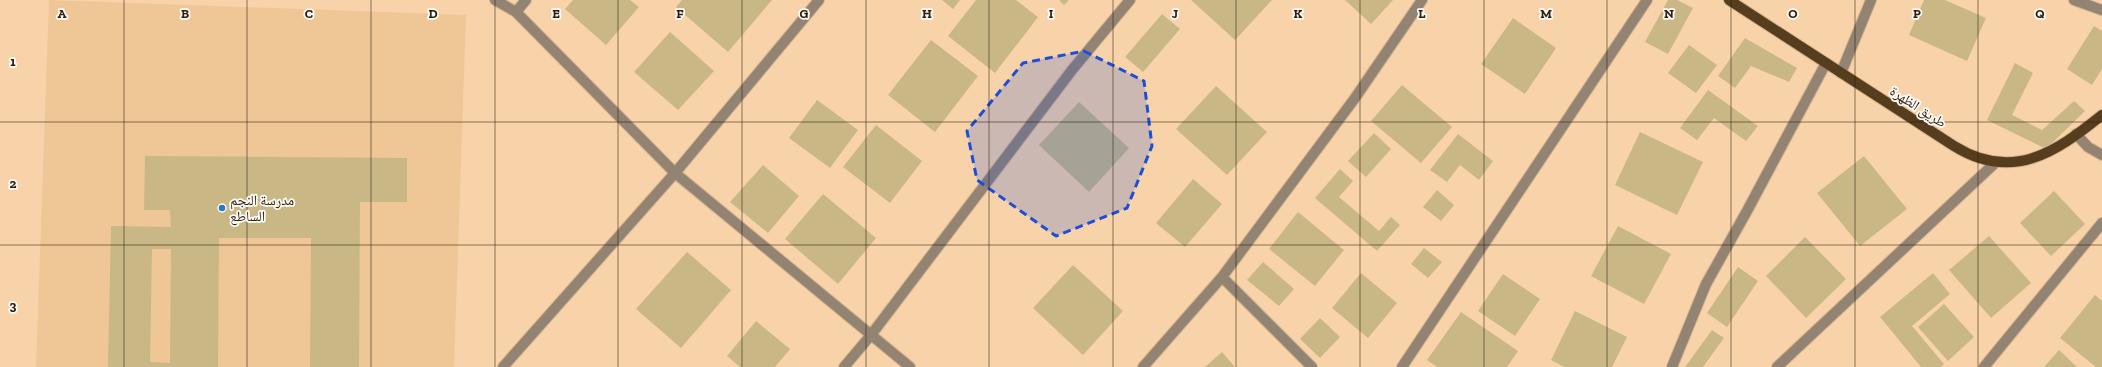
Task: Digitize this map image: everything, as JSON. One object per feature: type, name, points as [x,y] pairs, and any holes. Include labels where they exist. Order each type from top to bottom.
[{"type":"main road","name":"طريق الظهرة","points":[[1729,0],[1966,154],[1995,163],[2016,162],[2036,158],[2076,134],[2102,115]]},
{"type":"street","points":[[496,0],[516,12],[675,173],[910,367]]},
{"type":"street","points":[[516,12],[526,0]]},
{"type":"street","points":[[503,367],[675,173],[819,0]]},
{"type":"street","points":[[844,367],[871,335],[1072,70],[1130,0]]},
{"type":"street","points":[[1143,367],[1222,277],[1355,98],[1422,0]]},
{"type":"street","points":[[1402,367],[1647,0]]},
{"type":"street","points":[[1841,73],[1871,0]]},
{"type":"street","points":[[2074,0],[2102,10]]},
{"type":"street","points":[[1672,367],[1706,284],[1826,63]]},
{"type":"street","points":[[2076,134],[2088,147],[2102,155]]},
{"type":"street","points":[[1777,367],[1995,163]]},
{"type":"street","points":[[1984,367],[2102,223]]},
{"type":"street","points":[[1222,277],[1312,367]]},
{"type":"highlighted area","points":[[1084,51],[1144,81],[1152,146],[1127,208],[1056,236],[977,180],[967,131],[1023,63]]},
{"type":"shaded area","points":[[49,0],[466,15],[454,367],[36,367]]},
{"type":"building","points":[[573,0],[630,0],[639,7],[606,45],[565,9]]},
{"type":"building","points":[[682,0],[772,0],[728,52],[676,7]]},
{"type":"building","points":[[942,0],[960,0],[953,9]]},
{"type":"building","points":[[976,0],[1016,0],[1038,17],[995,73],[948,36]]},
{"type":"building","points":[[1059,0],[1069,0],[1064,5]]},
{"type":"building","points":[[1191,0],[1272,0],[1235,40]]},
{"type":"building","points":[[1345,0],[1393,0],[1371,24]]},
{"type":"building","points":[[1668,0],[1677,0],[1693,8],[1668,54],[1645,42]]},
{"type":"building","points":[[1924,0],[1945,0],[1986,18],[1967,61],[1909,35]]},
{"type":"building","points":[[1162,14],[1180,29],[1143,72],[1125,57]]},
{"type":"building","points":[[1513,18],[1556,48],[1525,94],[1481,64]]},
{"type":"building","points":[[2094,26],[2102,31],[2102,69],[2092,85],[2067,69]]},
{"type":"building","points":[[670,32],[714,71],[678,110],[634,72]]},
{"type":"building","points":[[1745,38],[1797,68],[1789,82],[1751,66],[1735,88],[1718,76]]},
{"type":"building","points":[[931,40],[978,76],[935,132],[888,95]]},
{"type":"building","points":[[1689,45],[1717,65],[1696,93],[1668,73]]},
{"type":"building","points":[[2015,63],[2033,73],[2012,115],[2042,130],[2074,101],[2085,111],[2046,149],[1987,120]]},
{"type":"building","points":[[1402,85],[1452,127],[1421,163],[1371,121]]},
{"type":"building","points":[[1216,86],[1267,132],[1227,175],[1176,129]]},
{"type":"building","points":[[1708,90],[1758,126],[1746,141],[1714,118],[1697,140],[1680,128]]},
{"type":"building","points":[[817,100],[858,130],[830,168],[789,138]]},
{"type":"building","points":[[1079,102],[1129,148],[1089,192],[1039,145]]},
{"type":"building","points":[[876,125],[922,161],[890,203],[843,167]]},
{"type":"building","points":[[1640,132],[1703,162],[1677,215],[1615,185]]},
{"type":"building","points":[[1374,133],[1391,149],[1366,177],[1348,161]]},
{"type":"building","points":[[1458,134],[1493,161],[1479,180],[1460,165],[1447,182],[1430,170]]},
{"type":"building","points":[[145,156],[407,158],[407,202],[360,202],[359,367],[310,367],[311,238],[219,238],[218,367],[108,367],[111,226],[171,227],[170,210],[144,210]],"holes":[[[152,249],[171,249],[170,363],[150,362]]]},
{"type":"building","points":[[1864,156],[1907,209],[1860,246],[1817,193]]},
{"type":"building","points":[[763,165],[799,196],[768,233],[730,202]]},
{"type":"building","points":[[1340,169],[1353,181],[1339,197],[1379,231],[1391,217],[1400,225],[1377,251],[1315,198]]},
{"type":"building","points":[[1193,179],[1222,204],[1185,247],[1156,223]]},
{"type":"building","points":[[1437,190],[1454,205],[1441,221],[1423,207]]},
{"type":"building","points":[[2054,191],[2085,224],[2051,256],[2020,223]]},
{"type":"building","points":[[823,194],[876,238],[838,284],[785,239]]},
{"type":"building","points":[[1298,212],[1344,250],[1315,286],[1269,249]]},
{"type":"building","points":[[1618,226],[1671,254],[1644,304],[1591,276]]},
{"type":"building","points":[[1989,236],[2031,283],[1991,318],[1949,270]]},
{"type":"building","points":[[1805,237],[1846,279],[1806,318],[1766,276]]},
{"type":"building","points":[[1424,248],[1442,262],[1428,278],[1411,264]]},
{"type":"building","points":[[687,252],[731,290],[681,348],[636,309]]},
{"type":"building","points":[[1263,262],[1294,289],[1279,306],[1247,280]]},
{"type":"building","points":[[1073,265],[1123,311],[1083,355],[1033,308]]},
{"type":"building","points":[[1738,267],[1758,281],[1727,327],[1707,313]]},
{"type":"building","points":[[1361,273],[1397,303],[1368,338],[1332,308]]},
{"type":"building","points":[[1933,273],[1950,294],[1912,326],[1944,364],[1941,367],[1921,367],[1880,317]]},
{"type":"building","points":[[1503,274],[1540,299],[1515,336],[1478,311]]},
{"type":"building","points":[[2095,295],[2102,301],[2102,367],[2096,367],[2060,338]]},
{"type":"building","points":[[1944,304],[1974,337],[1948,361],[1918,327]]},
{"type":"building","points":[[1575,311],[1627,337],[1612,367],[1564,367],[1551,360]]},
{"type":"building","points":[[1461,312],[1518,351],[1507,367],[1437,367],[1427,360]]},
{"type":"building","points":[[1320,318],[1340,337],[1320,358],[1300,339]]},
{"type":"building","points":[[756,321],[790,349],[775,367],[740,367],[727,356]]},
{"type":"building","points":[[1712,330],[1724,338],[1703,367],[1685,367]]},
{"type":"building","points":[[2059,350],[2077,367],[2044,367]]},
{"type":"building","points":[[1222,352],[1235,367],[1205,367]]},
{"type":"place","name":"مدرسة النجم الساطع","points":[[222,208]]}]
